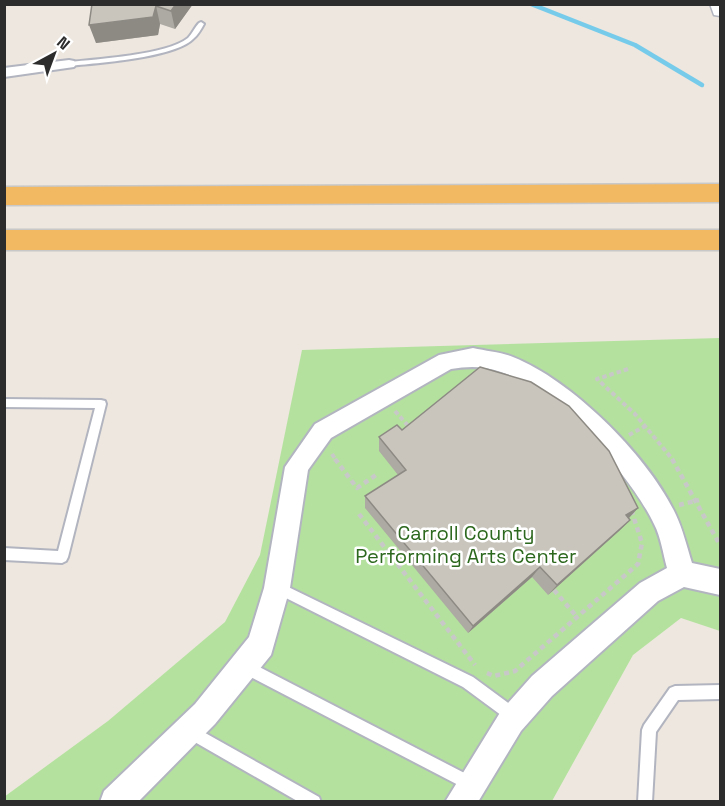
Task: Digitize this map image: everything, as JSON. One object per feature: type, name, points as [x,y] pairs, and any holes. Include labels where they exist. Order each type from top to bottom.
[{"type":"highway","points":[[4,196],[720,193]]},
{"type":"highway","points":[[404,240],[527,226],[720,212]]},
{"type":"highway","points":[[4,240],[720,240]]},
{"type":"highway","points":[[592,240],[671,247],[720,255]]},
{"type":"street","points":[[718,4],[720,12]]},
{"type":"street","points":[[4,72],[69,64]]},
{"type":"street","points":[[118,800],[205,714],[261,645],[277,588],[297,467],[323,431],[447,361],[473,357],[507,364],[536,379],[573,406],[612,444],[643,484],[666,520],[682,574]]},
{"type":"street","points":[[465,793],[515,717],[542,686],[619,621],[649,592],[682,574],[720,582]]},
{"type":"lane","points":[[69,64],[137,54],[182,44],[190,39],[201,24]]},
{"type":"lane","points":[[4,403],[101,404],[62,557],[4,554]]},
{"type":"lane","points":[[277,588],[468,682],[515,717]]},
{"type":"lane","points":[[244,666],[465,793]]},
{"type":"lane","points":[[645,801],[649,730],[662,711],[675,693],[720,692]]},
{"type":"lane","points":[[188,730],[314,801]]},
{"type":"path","points":[[628,369],[597,379],[630,406],[665,448],[695,493],[716,542],[720,545]]},
{"type":"path","points":[[385,415],[402,403]]},
{"type":"path","points":[[393,409],[415,433]]},
{"type":"path","points":[[337,447],[332,455],[357,488],[376,475]]},
{"type":"path","points":[[359,514],[482,671],[494,676],[515,671],[638,564],[642,555],[642,541],[629,504]]},
{"type":"path","points":[[554,590],[577,617]]},
{"type":"green space","name":"Carroll County Performing Arts Center","points":[[720,338],[720,631],[681,618],[633,655],[552,801],[5,802],[4,797],[108,721],[225,622],[260,555],[302,350]]},
{"type":"building","points":[[92,4],[176,4],[171,11],[156,6],[153,17],[89,25]]},
{"type":"building","points":[[480,367],[531,382],[569,406],[609,451],[638,508],[626,515],[630,520],[557,585],[540,567],[473,626],[365,496],[406,470],[379,437],[397,425],[402,430]]},
{"type":"waterway","points":[[531,4],[635,45],[702,85]]}]
